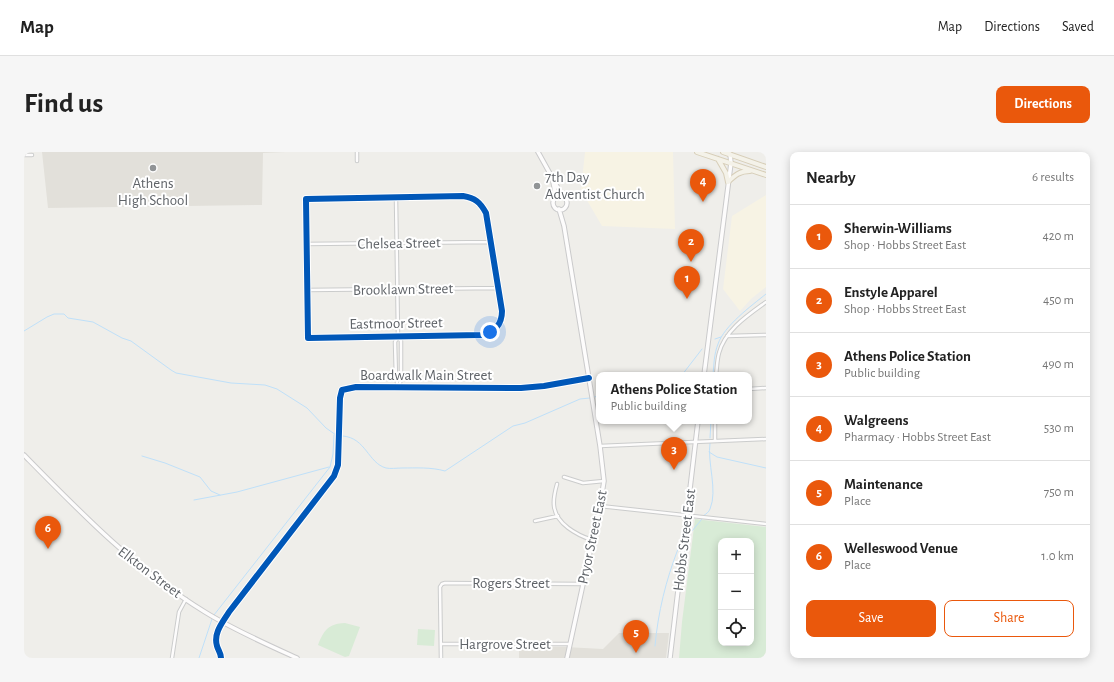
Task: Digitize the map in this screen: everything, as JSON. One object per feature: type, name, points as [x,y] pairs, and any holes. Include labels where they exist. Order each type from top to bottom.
[{"type":"main road","points":[[697,152],[766,175]]},
{"type":"main road","points":[[722,152],[766,167]]},
{"type":"main road","points":[[718,159],[726,173],[728,182]]},
{"type":"main road","points":[[728,182],[734,175],[742,171],[755,171]]},
{"type":"street","points":[[357,152],[357,161]]},
{"type":"street","points":[[538,152],[552,179],[567,202],[563,209],[558,209],[555,207],[554,200],[556,198],[552,179]]},
{"type":"street","points":[[704,372],[731,163],[730,154]]},
{"type":"street","points":[[24,155],[32,155]]},
{"type":"street","name":"Eastmoor Street","points":[[462,196],[471,197],[482,206],[486,213],[499,288],[502,317],[497,328],[488,334],[308,338],[306,199],[396,198],[462,196]]},
{"type":"street","points":[[556,198],[563,197]]},
{"type":"street","points":[[396,198],[398,336],[395,342],[396,379],[399,387]]},
{"type":"street","name":"Pryor Street East","points":[[566,206],[564,212],[564,226],[596,421]]},
{"type":"street","name":"Pryor Street East","points":[[558,209],[564,226]]},
{"type":"street","name":"Chelsea Street","points":[[306,244],[491,242]]},
{"type":"street","name":"Brooklawn Street","points":[[307,290],[499,288]]},
{"type":"street","points":[[716,372],[718,354],[726,336],[751,313],[766,302]]},
{"type":"street","points":[[726,336],[766,335]]},
{"type":"street","points":[[398,336],[401,341],[401,379],[399,387]]},
{"type":"street","name":"Boardwalk Main Street","points":[[222,622],[334,476],[338,465],[340,398],[342,390],[356,387],[521,388],[544,386],[589,378]]},
{"type":"street","points":[[752,389],[766,388]]},
{"type":"street","name":"Pryor Street East","points":[[567,658],[600,506],[604,481],[596,424]]},
{"type":"street","name":"Hobbs Street East","points":[[670,658],[698,424]]},
{"type":"street","points":[[715,424],[715,441]]},
{"type":"street","points":[[600,446],[766,439]]},
{"type":"street","name":"Elkton Street","points":[[24,455],[116,547],[162,583],[222,622],[297,658]]},
{"type":"street","points":[[564,477],[583,483],[604,481]]},
{"type":"street","points":[[557,484],[554,497],[554,508],[558,516],[566,526],[575,533],[592,540]]},
{"type":"street","points":[[600,506],[766,524]]},
{"type":"street","points":[[535,521],[558,516]]},
{"type":"street","name":"Rogers Street","points":[[441,644],[440,587],[442,584],[583,584]]},
{"type":"street","points":[[172,658],[179,612],[186,599]]},
{"type":"street","points":[[221,658],[216,645],[216,638],[222,622]]},
{"type":"street","points":[[441,644],[441,658]]},
{"type":"street","name":"Hargrove Street","points":[[441,644],[569,644]]},
{"type":"shaded area","name":"Athens High School","points":[[42,152],[286,152],[263,153],[262,205],[48,208]]},
{"type":"shaded area","points":[[585,152],[673,152],[675,229],[602,226],[581,190]]},
{"type":"shaded area","points":[[766,195],[766,287],[751,299],[740,311],[723,289],[732,216]]},
{"type":"shaded area","points":[[619,633],[669,633],[666,658],[519,658],[519,647],[603,649]]},
{"type":"green space","points":[[695,519],[766,527],[766,658],[679,658]]},
{"type":"green space","points":[[345,623],[360,627],[349,656],[345,657],[318,645],[322,635],[327,629],[334,625]]},
{"type":"green space","points":[[418,629],[435,630],[434,646],[417,645]]},
{"type":"waterway","points":[[713,372],[714,359],[721,337],[732,323],[766,294]]},
{"type":"waterway","points":[[24,331],[54,314],[64,314],[68,318],[93,322],[122,338],[131,341],[176,373],[231,383],[265,385],[277,389],[307,408],[326,428],[336,435]]},
{"type":"waterway","points":[[715,339],[721,337]]},
{"type":"waterway","points":[[684,372],[702,349]]},
{"type":"waterway","points":[[343,436],[357,441],[375,461],[386,468],[424,468],[445,471],[513,426],[525,423],[580,399],[590,398]]},
{"type":"waterway","points":[[710,438],[711,424]]},
{"type":"waterway","points":[[214,615],[330,467],[333,454],[334,435]]},
{"type":"waterway","points":[[703,516],[710,510],[713,493],[709,451],[710,443]]},
{"type":"waterway","points":[[709,452],[717,457],[766,468]]},
{"type":"waterway","points":[[142,456],[165,463],[200,477],[211,491],[220,495]]},
{"type":"waterway","points":[[194,500],[237,492],[329,467]]},
{"type":"waterway","points":[[692,531],[702,519]]},
{"type":"waterway","points":[[655,646],[663,596],[678,549]]},
{"type":"waterway","points":[[199,658],[212,619]]},
{"type":"cycle path","points":[[463,196],[477,201],[486,213],[502,311],[501,320],[496,328],[486,334],[481,335],[308,338],[306,199],[463,196]]},
{"type":"cycle path","points":[[221,658],[216,637],[217,632],[229,612],[334,476],[338,465],[340,398],[342,390],[356,387],[521,388],[544,386],[589,378]]},
{"type":"place","name":"Athens High School","points":[[153,168]]},
{"type":"place","name":"7th Day Adventist Church","points":[[537,186]]},
{"type":"place","name":"Walgreens","points":[[703,202]]},
{"type":"place","name":"Enstyle Apparel","points":[[691,262]]},
{"type":"place","name":"Sherwin-Williams","points":[[687,299]]},
{"type":"place","name":"Athens Police Station","points":[[674,470]]},
{"type":"place","name":"Welleswood Venue","points":[[48,549]]},
{"type":"place","name":"Maintenance","points":[[636,653]]}]
